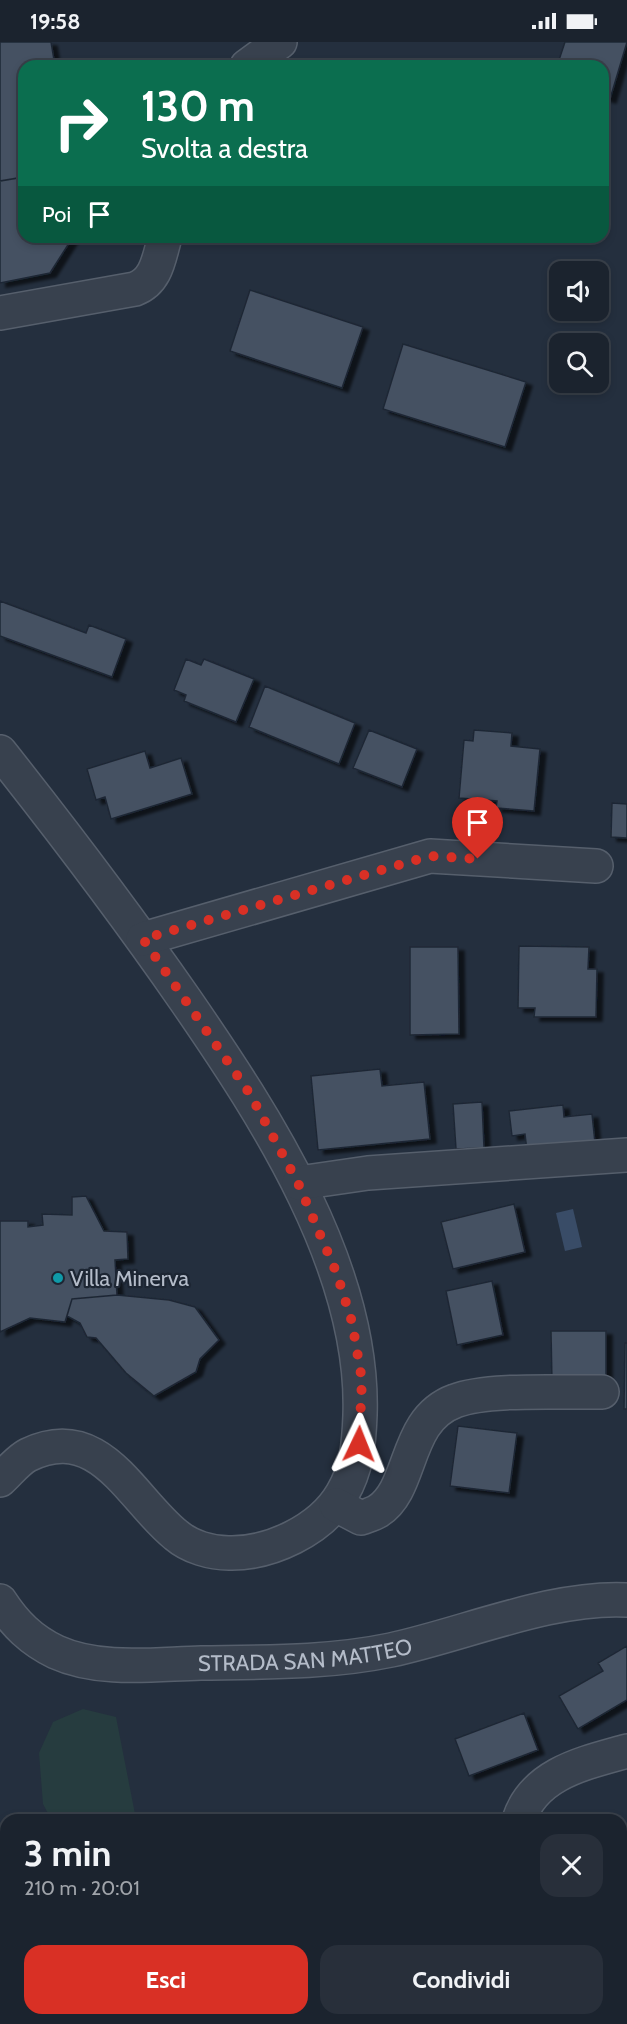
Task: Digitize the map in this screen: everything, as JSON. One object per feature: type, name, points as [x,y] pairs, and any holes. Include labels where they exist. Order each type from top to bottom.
[{"type":"street","points":[[255,60],[279,42]]},
{"type":"street","points":[[0,313],[146,285],[153,276],[163,243]]},
{"type":"street","points":[[0,753],[95,872],[250,1094],[298,1183],[340,1283],[352,1322],[362,1380],[359,1444],[351,1478],[336,1504],[304,1530],[269,1549],[229,1553],[202,1550],[177,1536],[124,1479],[100,1457],[80,1448],[51,1448],[26,1456],[0,1480]]},
{"type":"street","points":[[143,939],[430,856],[596,866]]},
{"type":"street","points":[[298,1183],[368,1173],[627,1155]]},
{"type":"street","points":[[336,1504],[361,1518],[378,1511],[392,1497],[417,1437],[436,1412],[455,1400],[496,1394],[602,1392]]},
{"type":"street","name":"STRADA SAN MATTEO","points":[[0,1601],[14,1621],[32,1638],[58,1653],[92,1662],[125,1664],[317,1660],[390,1650],[573,1603],[627,1600]]},
{"type":"street","points":[[521,1814],[536,1789],[554,1776],[581,1764],[627,1751]]},
{"type":"green space","points":[[83,1709],[116,1717],[135,1814],[48,1814],[43,1804],[39,1753],[53,1722]]},
{"type":"water","points":[[573,1209],[582,1247],[565,1251],[556,1213]]},
{"type":"building","points":[[0,42],[51,42],[54,60],[18,60],[18,178],[0,181]]},
{"type":"building","points":[[565,42],[627,42],[610,99],[609,60],[559,60]]},
{"type":"building","points":[[18,178],[18,243],[69,243],[50,273],[0,283],[0,181]]},
{"type":"building","points":[[250,290],[363,327],[342,388],[230,351]]},
{"type":"building","points":[[403,344],[526,382],[505,447],[383,409]]},
{"type":"building","points":[[0,601],[86,633],[89,625],[126,639],[112,677],[0,636]]},
{"type":"building","points":[[186,659],[201,665],[204,659],[254,679],[236,722],[184,701],[186,695],[174,690]]},
{"type":"building","points":[[265,686],[355,723],[339,764],[249,727]]},
{"type":"building","points":[[369,730],[417,749],[402,787],[353,768]]},
{"type":"building","points":[[474,730],[512,733],[511,746],[540,749],[534,811],[496,808],[497,801],[459,798],[464,740],[473,741]]},
{"type":"building","points":[[145,751],[150,768],[181,758],[192,794],[111,819],[105,797],[96,800],[87,769]]},
{"type":"building","points":[[612,803],[627,804],[627,838],[611,837]]},
{"type":"building","points":[[519,946],[589,947],[588,969],[597,969],[596,1017],[534,1017],[535,1008],[518,1008]]},
{"type":"building","points":[[410,947],[458,947],[459,1034],[410,1035]]},
{"type":"building","points":[[380,1069],[382,1086],[424,1082],[430,1139],[318,1150],[311,1076]]},
{"type":"building","points":[[482,1102],[484,1148],[456,1149],[453,1104]]},
{"type":"building","points":[[563,1105],[564,1117],[592,1114],[595,1143],[527,1151],[525,1134],[512,1136],[509,1111]]},
{"type":"building","name":"Villa Minerva","points":[[86,1196],[104,1231],[127,1232],[128,1259],[115,1260],[117,1295],[72,1299],[65,1322],[30,1318],[0,1332],[0,1221],[28,1221],[28,1227],[43,1225],[42,1214],[72,1215],[72,1197]]},
{"type":"building","points":[[514,1204],[525,1252],[453,1269],[441,1222]]},
{"type":"building","points":[[492,1281],[503,1335],[457,1345],[446,1291]]},
{"type":"building","points":[[117,1295],[169,1300],[195,1307],[219,1340],[200,1359],[196,1372],[154,1396],[126,1373],[96,1338],[87,1337],[80,1323],[67,1316],[72,1299]]},
{"type":"building","points":[[551,1331],[606,1331],[606,1382],[552,1382]]},
{"type":"building","points":[[625,1343],[627,1343],[627,1409],[624,1409]]},
{"type":"building","points":[[458,1426],[517,1433],[509,1493],[450,1486]]},
{"type":"building","points":[[627,1646],[627,1700],[578,1729],[559,1696],[603,1671],[598,1663]]},
{"type":"building","points":[[524,1713],[538,1750],[469,1776],[455,1739]]},
{"type":"place","name":"Villa Minerva","points":[[58,1278]]},
{"type":"route","points":[[359,1444],[362,1380],[352,1322],[337,1274],[298,1183],[250,1094],[143,939],[216,916],[430,856],[478,859]]}]
